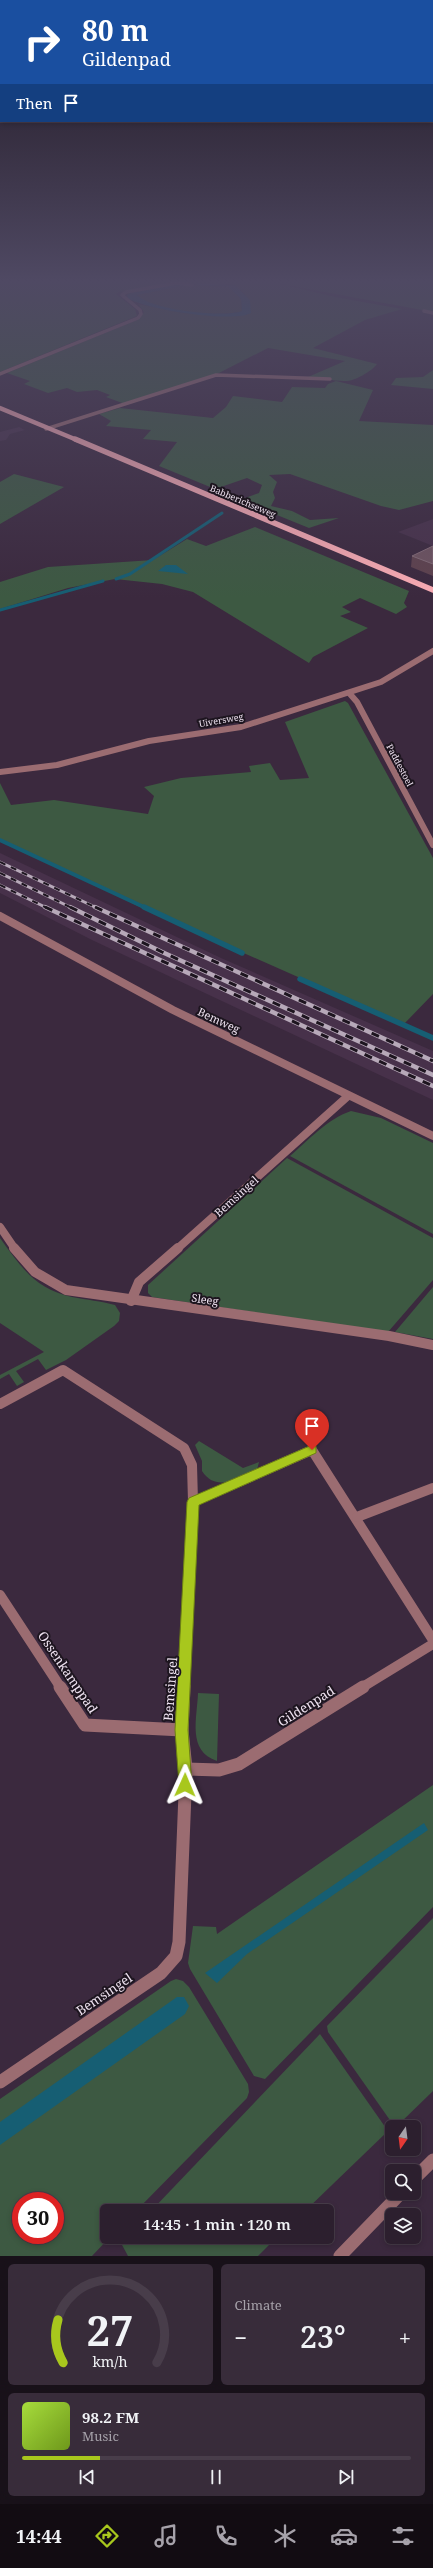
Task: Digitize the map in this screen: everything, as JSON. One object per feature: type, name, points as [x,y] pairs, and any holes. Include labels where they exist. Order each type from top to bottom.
[{"type":"main road","name":"Babberichseweg","points":[[0,408],[46,429],[433,590]]},
{"type":"street","points":[[46,429],[177,387]]},
{"type":"street","name":"Uiversweg","points":[[0,772],[57,765],[149,740],[241,727],[350,694],[381,682],[433,650]]},
{"type":"street","name":"Paddestoel","points":[[350,694],[357,702],[433,845]]},
{"type":"street","name":"Bemweg","points":[[0,916],[173,1010],[433,1136]]},
{"type":"street","name":"Bemsingel","points":[[131,1301],[139,1282],[348,1096]]},
{"type":"street","name":"Sleeg","points":[[0,1227],[25,1263],[38,1276],[66,1290],[131,1301],[389,1336],[433,1345]]},
{"type":"street","name":"Bemsingel","points":[[0,1404],[63,1370],[184,1448],[189,1454],[192,1465],[193,1502],[182,1730],[186,1769],[179,1942],[176,1956],[161,1973],[0,2082]]},
{"type":"street","points":[[193,1502],[312,1450],[433,1640]]},
{"type":"street","points":[[356,1517],[433,1488]]},
{"type":"street","name":"Ossenkamppad","points":[[0,1595],[85,1725],[182,1730]]},
{"type":"street","name":"Gildenpad","points":[[186,1769],[219,1770],[239,1764],[433,1644]]},
{"type":"street","points":[[421,2172],[433,2160]]},
{"type":"street","points":[[340,2256],[394,2200]]},
{"type":"shaded area","points":[[19,427],[25,430],[10,434],[6,440],[0,441],[0,432]]},
{"type":"shaded area","points":[[433,519],[433,546],[398,532]]},
{"type":"shaded area","points":[[0,853],[221,958],[433,1051],[433,1100],[92,940],[0,893]]},
{"type":"green space","points":[[33,387],[176,387],[125,404],[106,397],[110,395],[97,390],[77,392],[67,388],[48,393]]},
{"type":"green space","points":[[292,387],[362,387],[373,390],[359,421],[433,425],[433,501],[399,510],[381,506],[290,474],[269,475],[277,482],[273,492],[275,498],[271,506],[292,511],[310,520],[339,518],[309,528],[240,500],[259,493],[262,485],[247,478],[215,489],[159,466],[177,442],[143,439],[151,430],[106,426],[111,421],[99,414],[120,408],[213,418],[226,407],[233,396],[282,402]]},
{"type":"green space","points":[[415,387],[433,387],[433,389]]},
{"type":"green space","points":[[14,474],[64,487],[0,524],[0,482]]},
{"type":"green space","points":[[255,527],[409,591],[404,603],[407,607],[396,614],[360,598],[342,607],[351,612],[340,616],[368,628],[313,657],[309,663],[193,592],[162,584],[115,579],[68,588],[0,609],[0,582],[48,567],[153,560],[187,539],[206,546]]},
{"type":"green space","points":[[345,701],[348,703],[433,858],[433,994],[404,1024],[142,908],[0,839],[0,783],[11,805],[54,800],[148,814],[154,796],[144,787],[181,778],[251,772],[249,766],[270,763],[280,780],[309,778],[285,722]]},
{"type":"green space","points":[[351,1111],[381,1118],[433,1143],[433,1234],[290,1156],[334,1119]]},
{"type":"green space","points":[[287,1158],[433,1238],[433,1280],[388,1332],[152,1297],[148,1293],[148,1285]]},
{"type":"green space","points":[[0,1238],[22,1267],[38,1282],[59,1293],[72,1297],[115,1305],[120,1313],[119,1321],[114,1326],[66,1360],[46,1370],[38,1359],[16,1371],[24,1382],[17,1386],[9,1374],[0,1379],[0,1375],[44,1352],[0,1323]]},
{"type":"green space","points":[[433,1287],[433,1339],[395,1332]]},
{"type":"green space","points":[[199,1441],[243,1468],[259,1462],[257,1470],[228,1482],[214,1481],[208,1478],[202,1471],[202,1461],[195,1445]]},
{"type":"green space","points":[[198,1693],[219,1694],[217,1761],[201,1750],[198,1742],[196,1723]]},
{"type":"green space","points":[[433,1785],[433,1907],[265,2079],[254,2076],[190,1969],[188,1963],[193,1926],[216,1927],[217,1934]]},
{"type":"green space","points":[[433,1918],[433,2091],[403,2120],[390,2120],[328,2032],[327,2026]]},
{"type":"green space","points":[[176,1979],[183,1981],[189,1987],[248,2084],[249,2092],[247,2098],[143,2204],[100,2204],[100,2244],[103,2244],[92,2256],[0,2256],[0,2099]]},
{"type":"green space","points":[[320,2034],[385,2127],[385,2134],[312,2204],[158,2204]]},
{"type":"green space","points":[[122,2244],[270,2244],[258,2256],[128,2256]]},
{"type":"water","points":[[166,565],[176,565],[188,574],[158,571]]},
{"type":"water","points":[[424,1823],[428,1830],[247,1954],[217,1983],[205,1973]]},
{"type":"water","points":[[177,1997],[184,1997],[189,2006],[185,2014],[0,2145],[0,2122]]},
{"type":"building","points":[[433,546],[433,564],[412,556]]},
{"type":"waterway","points":[[116,579],[130,574],[222,513]]},
{"type":"waterway","points":[[0,610],[103,581]]},
{"type":"waterway","points":[[0,840],[146,908]]},
{"type":"waterway","points":[[144,907],[242,953]]},
{"type":"waterway","points":[[300,979],[433,1038]]},
{"type":"railway","points":[[0,862],[97,908]]},
{"type":"railway","points":[[0,873],[72,908]]},
{"type":"railway","points":[[0,885],[47,908]]},
{"type":"railway","points":[[45,907],[433,1086]]},
{"type":"railway","points":[[70,907],[162,952],[433,1075]]},
{"type":"railway","points":[[95,907],[433,1061]]},
{"type":"route","points":[[185,1785],[186,1769],[182,1730],[187,1658],[193,1502],[312,1450]]}]
